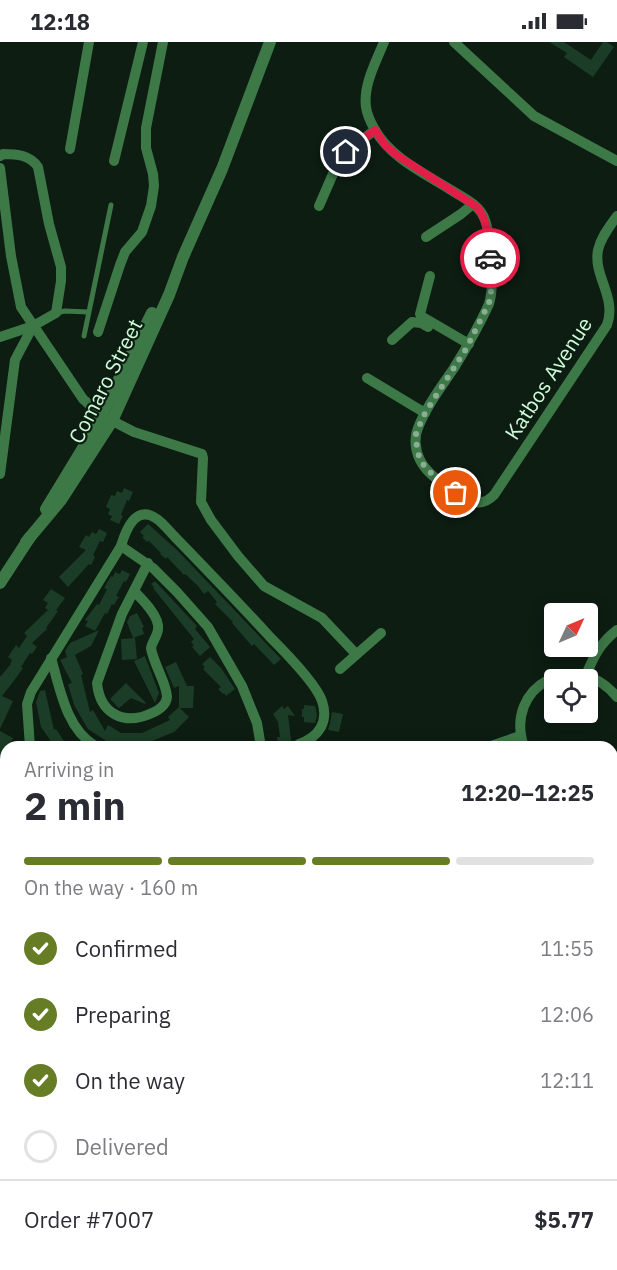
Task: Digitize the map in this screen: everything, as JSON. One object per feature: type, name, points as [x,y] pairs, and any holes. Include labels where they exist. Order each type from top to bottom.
[{"type":"street","points":[[70,149],[89,42]]},
{"type":"street","points":[[114,161],[143,42]]},
{"type":"street","points":[[98,332],[125,252],[142,232],[151,206],[154,186],[146,148],[146,128],[163,42]]},
{"type":"street","name":"Comaro Street","points":[[0,583],[82,451],[106,418],[170,294],[183,257],[222,169],[270,42]]},
{"type":"street","points":[[367,378],[425,413],[467,346],[489,303],[491,292],[487,225],[483,215],[473,204],[398,156],[386,146],[375,130],[366,107],[367,95],[370,79],[384,42]]},
{"type":"street","points":[[454,42],[534,116],[617,161]]},
{"type":"street","points":[[319,206],[339,160],[375,130]]},
{"type":"street","points":[[0,156],[3,154],[26,157],[33,160],[38,167],[49,224],[61,267],[56,313],[33,326],[0,337]]},
{"type":"street","points":[[0,168],[15,280],[21,307],[83,399],[106,418],[144,436],[202,454],[201,502],[211,520],[238,556],[264,586],[322,618],[356,654]]},
{"type":"street","points":[[426,237],[473,204]]},
{"type":"street","name":"Katbos Avenue","points":[[425,413],[417,430],[419,459],[432,474],[468,501],[475,503],[487,501],[494,495],[607,325],[611,306],[598,261],[598,251],[604,236],[617,216]]},
{"type":"street","points":[[430,276],[421,316],[467,346]]},
{"type":"street","points":[[392,340],[412,322],[416,322],[467,346]]},
{"type":"street","points":[[0,474],[15,360],[33,326]]},
{"type":"street","points":[[30,741],[28,700],[31,692],[121,546],[128,528],[136,517],[146,514],[158,520],[284,651],[320,695],[324,717],[319,733],[306,741]]},
{"type":"street","points":[[121,546],[147,563],[177,592],[213,635],[242,686],[257,723],[260,741]]},
{"type":"street","points":[[134,591],[147,605],[158,623],[158,631],[150,648],[167,696],[161,708],[141,717],[127,719],[106,707],[99,694],[98,683],[122,614],[147,563]]},
{"type":"street","points":[[588,669],[594,655],[617,630]]},
{"type":"street","points":[[340,669],[381,633]]},
{"type":"street","points":[[51,658],[65,705],[72,721],[87,741]]},
{"type":"street","points":[[598,680],[610,688],[617,698]]},
{"type":"street","points":[[522,741],[520,719],[526,702],[536,688],[544,683]]},
{"type":"lane","points":[[84,336],[111,205]]},
{"type":"lane","points":[[56,313],[88,312]]},
{"type":"building","points":[[549,42],[564,42],[591,60],[603,42],[614,47],[593,77],[564,57],[567,53]]},
{"type":"building","points":[[124,488],[133,492],[129,501],[127,500],[119,524],[110,520],[112,516],[108,514],[110,509],[106,507],[111,495],[115,496],[117,491],[122,493]]},
{"type":"building","points":[[148,524],[177,550],[281,659],[274,665],[254,644],[252,646],[215,604],[217,602],[208,591],[204,594],[167,557],[166,559],[142,537],[144,536],[140,532]]},
{"type":"building","points":[[99,529],[107,533],[93,555],[95,557],[91,565],[89,564],[68,587],[59,577],[86,550],[79,547],[86,535],[89,537],[92,532],[96,534]]},
{"type":"building","points":[[122,570],[130,574],[116,596],[119,597],[114,605],[112,604],[107,614],[105,613],[95,631],[85,626],[88,621],[85,620],[97,604],[99,605],[107,589],[104,588],[111,576],[113,577],[115,572],[120,574]]},
{"type":"building","points":[[155,581],[197,626],[195,629],[210,647],[200,656],[192,647],[194,645],[191,642],[194,639],[153,588],[151,584]]},
{"type":"building","points":[[51,589],[65,598],[47,629],[32,643],[37,647],[32,654],[30,653],[21,667],[23,668],[2,696],[13,701],[0,729],[0,677],[12,660],[8,657],[16,645],[19,648],[27,636],[24,633],[48,610],[45,608],[48,603],[43,600]]},
{"type":"building","points":[[137,613],[144,627],[142,628],[144,634],[133,638],[127,622],[130,616]]},
{"type":"building","points":[[99,630],[91,646],[75,655],[83,674],[81,675],[90,712],[93,710],[105,731],[108,725],[121,733],[142,733],[170,720],[168,717],[179,707],[179,686],[174,688],[165,667],[176,662],[187,686],[194,686],[193,708],[180,708],[189,717],[174,732],[152,741],[106,741],[88,729],[74,705],[68,684],[72,683],[60,660],[67,657],[65,651],[70,643]]},
{"type":"building","points":[[135,638],[137,659],[122,660],[121,639]]},
{"type":"building","points":[[145,656],[159,693],[155,703],[134,661]]},
{"type":"building","points":[[210,657],[221,668],[235,689],[226,696],[218,689],[221,687],[203,669],[205,667],[202,664]]},
{"type":"building","points":[[126,683],[145,704],[131,698],[119,708],[110,699]]},
{"type":"building","points":[[45,690],[54,730],[56,729],[64,741],[51,741],[41,727],[36,702],[40,691]]},
{"type":"building","points":[[304,705],[315,706],[317,715],[315,723],[304,722],[302,709]]},
{"type":"building","points":[[282,706],[284,709],[288,706],[295,716],[288,715],[291,741],[278,741],[277,737],[280,737],[278,722],[273,714]]},
{"type":"building","points":[[332,712],[343,714],[339,732],[328,730]]},
{"type":"building","points":[[0,731],[13,738],[12,741],[0,741]]},
{"type":"way so far","points":[[456,493],[425,468],[419,459],[416,433],[425,413],[466,349],[489,303],[491,296],[490,258]]},
{"type":"route","points":[[346,152],[375,130],[386,146],[398,156],[477,207],[487,225],[490,258]]}]
